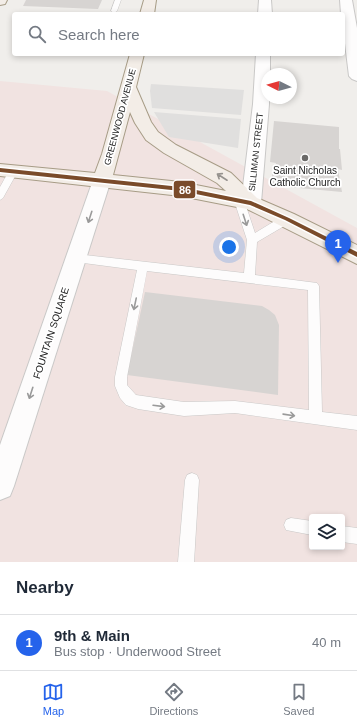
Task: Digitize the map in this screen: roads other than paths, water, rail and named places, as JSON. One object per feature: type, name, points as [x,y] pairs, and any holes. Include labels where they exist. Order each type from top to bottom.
[{"type":"main road","points":[[147,12],[150,0]]},
{"type":"main road","name":"GREENWOOD AVENUE","points":[[102,180],[111,154],[137,56]]},
{"type":"main road","points":[[129,88],[143,123],[152,136],[170,149],[224,178],[245,201]]},
{"type":"main road","points":[[6,170],[182,189],[245,201],[288,219],[357,255]]},
{"type":"street","points":[[264,0],[265,12]]},
{"type":"street","points":[[346,0],[357,76]]},
{"type":"street","name":"SILLIMAN STREET","points":[[245,201],[261,104],[263,56]]},
{"type":"street","name":"FOUNTAIN SQUARE","points":[[0,486],[102,180]]},
{"type":"lane","points":[[114,11],[118,0]]},
{"type":"lane","points":[[0,196],[6,170]]},
{"type":"lane","points":[[245,201],[252,240],[249,279]]},
{"type":"lane","points":[[252,240],[288,219]]},
{"type":"lane","points":[[76,258],[313,286],[316,418]]},
{"type":"lane","points":[[143,266],[122,368],[121,386],[125,394],[131,400],[138,403],[184,409],[235,407],[357,423]]},
{"type":"lane","points":[[186,562],[192,480]]},
{"type":"lane","points":[[291,525],[309,528]]},
{"type":"lane","points":[[345,534],[357,536]]},
{"type":"place","name":"Saint Nicholas Catholic Church","points":[[305,158]]},
{"type":"place","name":"9th & Main","points":[[338,263]]}]
